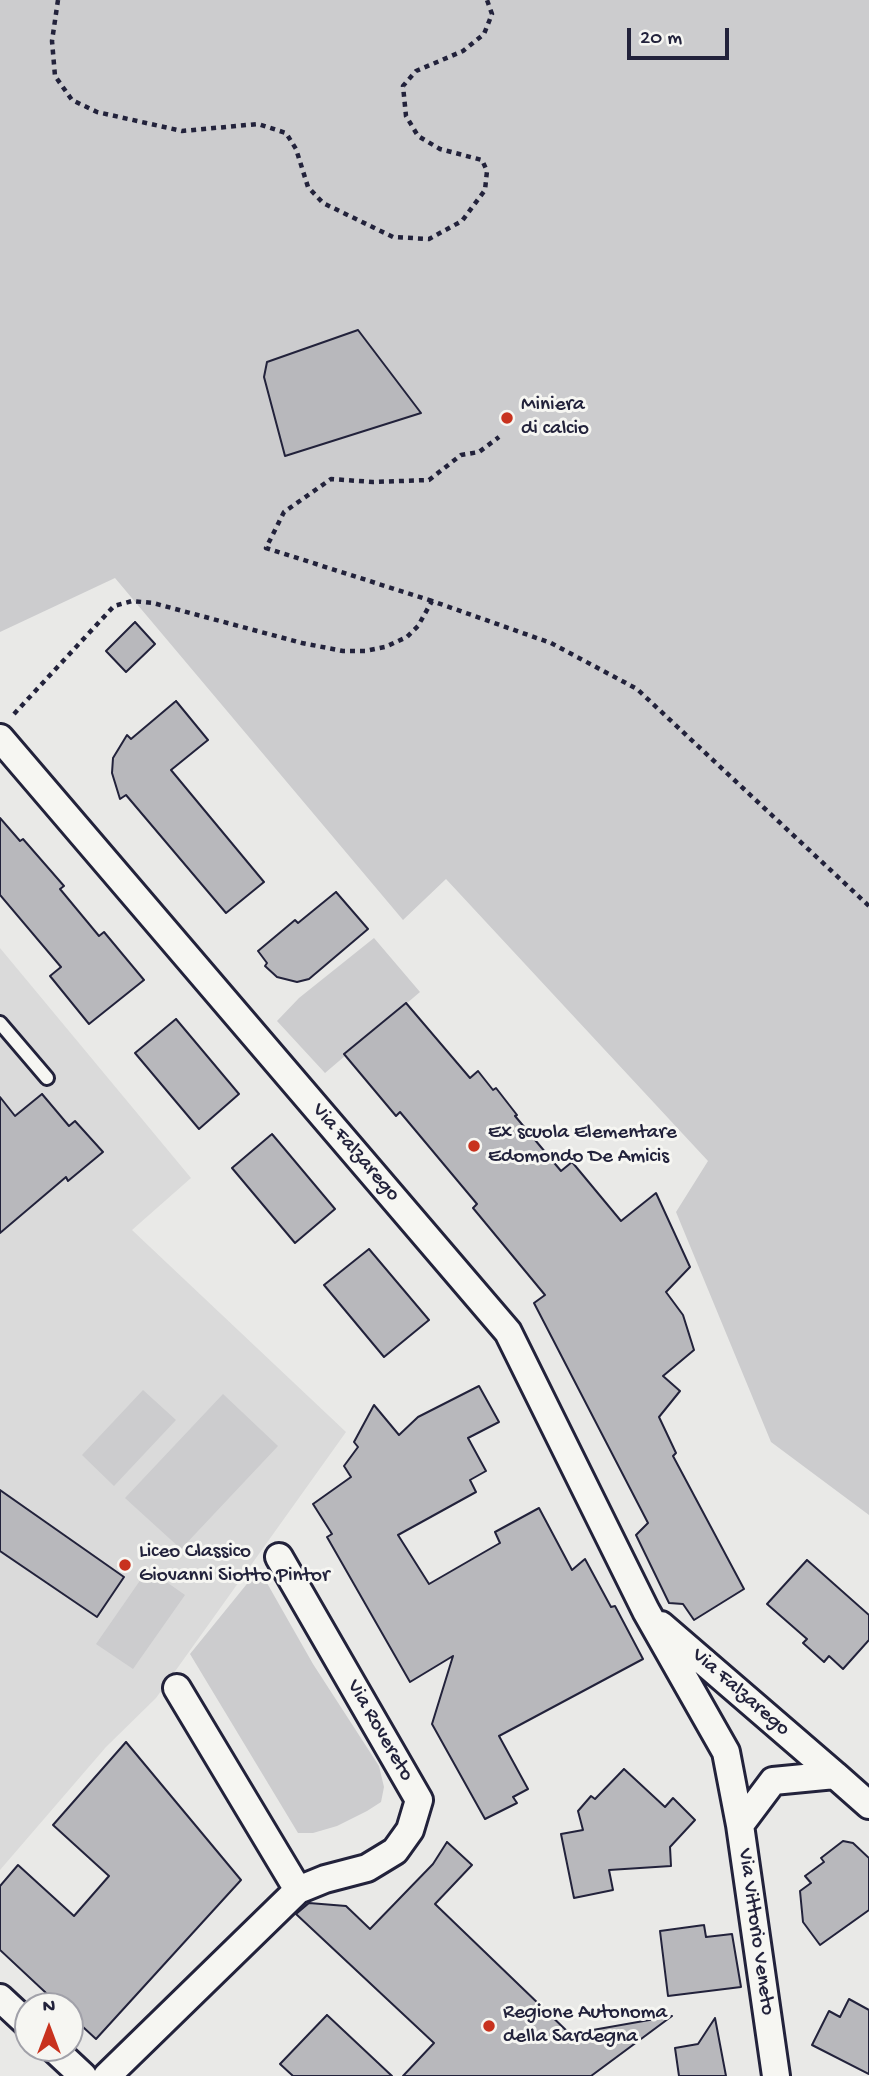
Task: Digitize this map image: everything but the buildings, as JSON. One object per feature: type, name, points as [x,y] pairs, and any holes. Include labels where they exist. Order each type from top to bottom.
[{"type":"street","name":"Via Falzarego","points":[[2,743],[508,1332],[646,1611],[726,1752],[740,1825]]},
{"type":"street","name":"Via Rovereto","points":[[107,2076],[298,1890],[325,1879],[367,1868],[395,1851],[410,1830],[419,1800],[279,1557]]},
{"type":"street","name":"Via Falzarego","points":[[646,1611],[835,1775]]},
{"type":"street","points":[[177,1688],[298,1890]]},
{"type":"street","points":[[835,1775],[869,1805]]},
{"type":"street","name":"Via Vittorio Veneto","points":[[776,2076],[740,1825],[773,1781],[835,1775]]},
{"type":"street","points":[[0,1998],[14,2011]]},
{"type":"street","points":[[68,2062],[83,2076]]},
{"type":"lane","points":[[0,1023],[47,1077]]},
{"type":"path","points":[[58,0],[52,41],[55,76],[72,100],[97,112],[182,131],[258,124],[286,133],[296,149],[308,187],[323,204],[393,237],[429,239],[462,222],[485,190],[487,171],[481,159],[440,149],[418,136],[406,116],[403,86],[416,71],[463,51],[484,34],[492,14],[487,0]]},
{"type":"path","points":[[499,437],[479,452],[461,455],[429,480],[373,482],[331,479],[284,512],[266,548],[432,601],[551,643],[637,690],[869,906]]},
{"type":"path","points":[[29,699],[114,606],[123,603],[153,603],[302,643],[343,651],[365,651],[385,647],[407,637],[418,626],[432,601]]},
{"type":"shaded area","points":[[0,0],[869,0],[869,1515],[771,1442],[676,1212],[708,1161],[446,879],[403,920],[115,578],[0,632]]},
{"type":"shaded area","points":[[374,938],[420,992],[325,1073],[277,1021],[299,998]]},
{"type":"shaded area","name":"Liceo Classico Giovanni Siotto Pintor","points":[[0,948],[191,1178],[132,1230],[346,1432],[156,1698],[106,1747],[0,1870]]},
{"type":"shaded area","points":[[143,1390],[176,1420],[114,1486],[82,1455]]},
{"type":"shaded area","points":[[223,1394],[278,1446],[181,1549],[125,1498]]},
{"type":"shaded area","points":[[148,1569],[185,1595],[133,1669],[96,1644]]},
{"type":"shaded area","points":[[259,1569],[313,1664],[379,1766],[384,1787],[381,1802],[337,1826],[313,1833],[298,1833],[190,1654]]},
{"type":"place","name":"Miniera di calcio","points":[[507,418]]},
{"type":"place","name":"Ex scuola Elementare Edomondo De Amicis","points":[[474,1146]]},
{"type":"place","name":"Liceo Classico Giovanni Siotto Pintor","points":[[125,1565]]},
{"type":"place","name":"Regione Autonoma della Sardegna","points":[[489,2026]]}]
